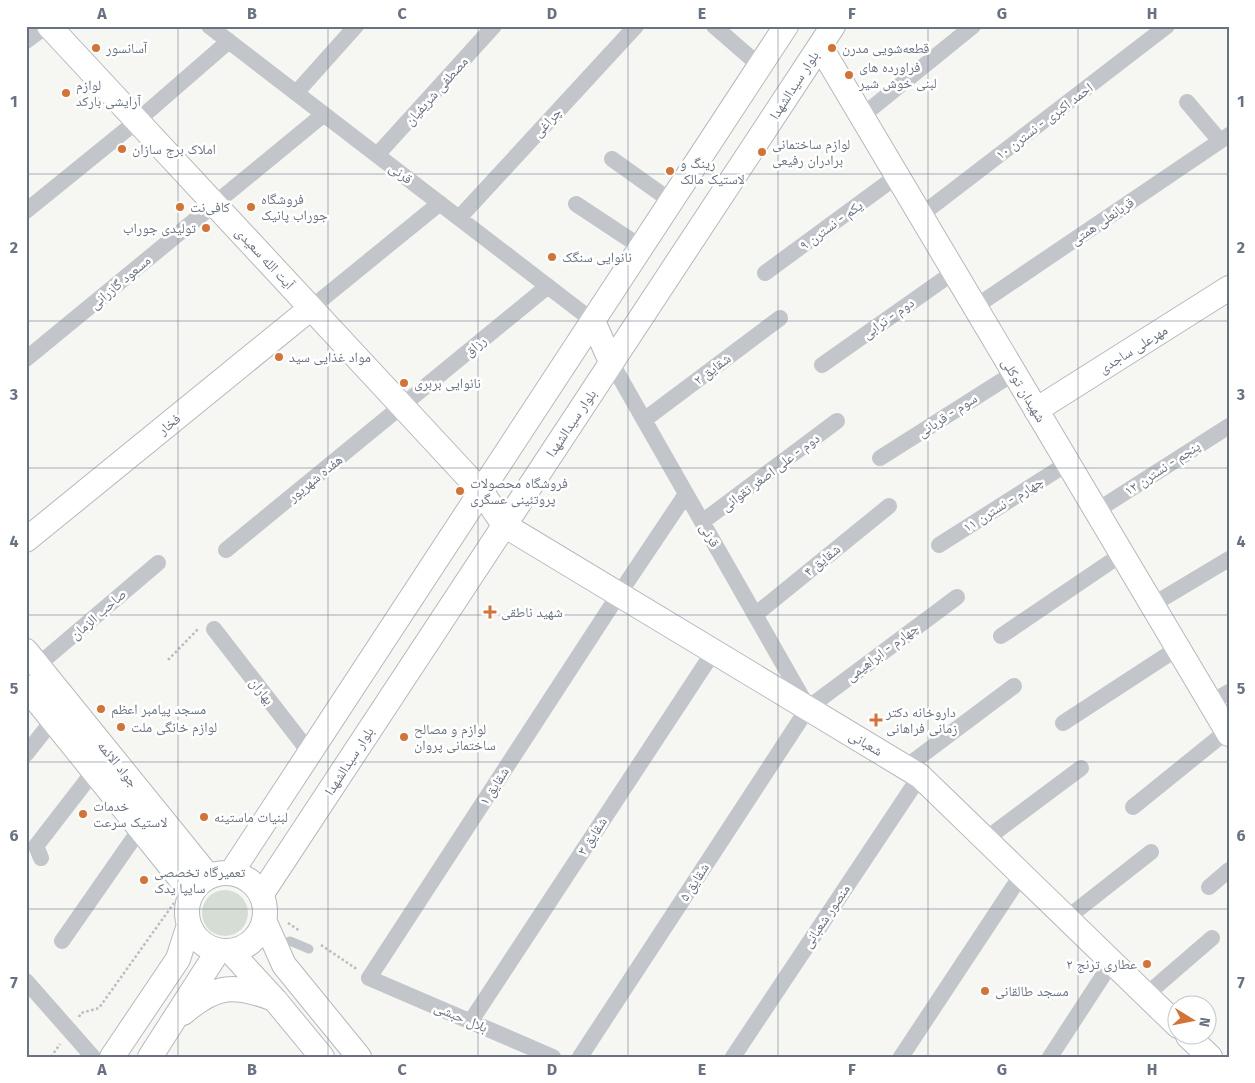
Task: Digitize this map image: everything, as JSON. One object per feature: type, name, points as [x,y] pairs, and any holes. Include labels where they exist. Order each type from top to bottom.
[{"type":"main road","name":"آیت الله سعیدی","points":[[48,26],[481,491],[504,525]]},
{"type":"main road","points":[[205,882],[243,877],[253,884],[261,895],[265,907],[264,920],[260,931],[252,941],[242,948],[224,951],[209,947],[200,942],[193,934],[189,925],[188,908],[205,882],[310,753],[786,26]]},
{"type":"main road","name":"بلوار سیدالشهدا","points":[[261,895],[833,26]]},
{"type":"main road","name":"شهیدان توکلی","points":[[820,46],[1178,648],[1220,698],[1228,733]]},
{"type":"main road","name":"مهرعلی ساجدی","points":[[1036,410],[1226,294]]},
{"type":"main road","name":"فخار","points":[[26,540],[312,308]]},
{"type":"main road","points":[[593,321],[611,362]]},
{"type":"main road","name":"شعبانی","points":[[504,525],[913,771],[986,839],[1168,1016]]},
{"type":"main road","name":"جواد الائمه","points":[[32,658],[205,882]]},
{"type":"main road","name":"جواد الائمه","points":[[26,687],[140,828],[205,882]]},
{"type":"main road","points":[[264,920],[284,965],[359,1057]]},
{"type":"main road","points":[[112,1057],[178,960],[189,925]]},
{"type":"main road","points":[[224,951],[275,1000],[322,1057]]},
{"type":"main road","points":[[150,1057],[171,1024],[224,951]]},
{"type":"main road","points":[[171,1024],[187,1010],[214,992],[231,988],[250,990],[275,1000]]},
{"type":"main road","points":[[1198,1046],[1210,1057]]},
{"type":"street","points":[[26,42],[48,26]]},
{"type":"street","points":[[296,93],[356,26]]},
{"type":"street","name":"مصطفی شریفیان","points":[[377,155],[494,26]]},
{"type":"street","name":"چراغی","points":[[459,218],[636,26]]},
{"type":"street","points":[[714,26],[760,66]]},
{"type":"street","points":[[862,116],[973,26]]},
{"type":"street","name":"احمد اکبری - نسترن ۱۰","points":[[921,215],[1167,26]]},
{"type":"street","points":[[26,211],[137,121],[219,31]]},
{"type":"street","name":"قرنی","points":[[219,31],[296,93],[593,321]]},
{"type":"street","points":[[1187,102],[1225,138]]},
{"type":"street","name":"مسعود گازرانی","points":[[26,360],[324,114]]},
{"type":"street","name":"قربانعلی همتی","points":[[975,307],[1225,138]]},
{"type":"street","points":[[612,159],[671,202]]},
{"type":"street","name":"یکم - نسترن ۹","points":[[765,273],[898,176]]},
{"type":"street","points":[[312,308],[440,203]]},
{"type":"street","points":[[576,204],[641,247]]},
{"type":"street","name":"دوم - ترابی","points":[[822,365],[954,272]]},
{"type":"street","name":"رزاق","points":[[403,406],[548,286]]},
{"type":"street","name":"شقایق ۲","points":[[644,420],[780,318]]},
{"type":"street","name":"قرنی","points":[[611,362],[808,708]]},
{"type":"street","name":"سوم - قربانی","points":[[880,458],[1014,372]]},
{"type":"street","name":"هفده شهریور","points":[[226,550],[403,406]]},
{"type":"street","name":"دوم - علی اصغر تقوائی","points":[[702,522],[837,421]]},
{"type":"street","name":"پنجم - نسترن ۱۲","points":[[1096,511],[1229,426]]},
{"type":"street","name":"چهارم - نسترن ۱۱","points":[[939,545],[1068,464]]},
{"type":"street","name":"شقایق ۱","points":[[369,978],[686,494]]},
{"type":"street","name":"شقایق ۴","points":[[755,615],[889,506]]},
{"type":"street","points":[[1001,636],[1122,554]]},
{"type":"street","points":[[1152,605],[1229,559]]},
{"type":"street","name":"صاحب الزمان","points":[[32,658],[158,563]]},
{"type":"street","name":"چهارم - ابراهیمی","points":[[808,708],[957,597]]},
{"type":"street","name":"بهاران","points":[[214,629],[310,753]]},
{"type":"street","points":[[1063,723],[1178,648]]},
{"type":"street","name":"شقایق ۳","points":[[470,1021],[714,651]]},
{"type":"street","name":"منصور شعبانی","points":[[732,1057],[913,771],[1014,686]]},
{"type":"street","name":"شقایق ۵","points":[[580,1057],[808,708]]},
{"type":"street","points":[[26,754],[53,720]]},
{"type":"street","points":[[1133,807],[1228,733]]},
{"type":"street","points":[[986,839],[1081,768]]},
{"type":"street","points":[[41,858],[36,846],[94,771]]},
{"type":"street","points":[[62,941],[140,828]]},
{"type":"street","points":[[1067,918],[1151,852]]},
{"type":"street","points":[[1209,887],[1229,870]]},
{"type":"street","points":[[901,1057],[1022,874]]},
{"type":"street","points":[[1146,995],[1212,938]]},
{"type":"street","points":[[1050,1057],[1112,962]]},
{"type":"street","name":"بلال حبشی","points":[[369,978],[470,1021],[524,1052],[553,1057]]},
{"type":"street","points":[[26,981],[93,1057]]},
{"type":"lane","points":[[276,947],[290,941],[301,944],[309,949]]},
{"type":"path","points":[[168,660],[200,628],[214,629]]},
{"type":"path","points":[[51,1057],[81,1013],[99,1008],[205,882]]},
{"type":"shaded area","points":[[220,890],[230,890],[242,896],[247,904],[247,922],[242,930],[234,935],[220,936],[212,933],[205,926],[202,918],[202,908],[205,900],[212,893]]},
{"type":"place","name":"آسانسور","points":[[96,48]]},
{"type":"place","name":"قطعه‌شویی مدرن","points":[[832,48]]},
{"type":"place","name":"فراورده های لبنی خوش شیر","points":[[849,75]]},
{"type":"place","name":"لوازم آرایشی بارکد","points":[[66,93]]},
{"type":"place","name":"املاک برج سازان","points":[[122,149]]},
{"type":"place","name":"لوازم ساختمانی برادران رفیعی","points":[[762,152]]},
{"type":"place","name":"رینگ و لاستیک مالک","points":[[670,171]]},
{"type":"place","name":"کافی‌نت","points":[[180,207]]},
{"type":"place","name":"فروشگاه جوراب پانیک","points":[[251,207]]},
{"type":"place","name":"تولیدی جوراب","points":[[206,228]]},
{"type":"place","name":"نانوایی سنگک","points":[[552,257]]},
{"type":"place","name":"مواد غذایی سید","points":[[279,357]]},
{"type":"place","name":"نانوایی بربری","points":[[404,383]]},
{"type":"place","name":"فروشگاه محصولات پروتئینی عسگری","points":[[460,491]]},
{"type":"place","name":"شهید ناطقی","points":[[490,612]]},
{"type":"place","name":"مسجد پیامبر اعظم","points":[[101,709]]},
{"type":"place","name":"داروخانه دکتر زمانی فراهانی","points":[[876,720]]},
{"type":"place","name":"لوازم خانگی ملت","points":[[121,727]]},
{"type":"place","name":"لوازم و مصالح ساختمانی پروان","points":[[404,737]]},
{"type":"place","name":"خدمات لاستیک سرعت","points":[[83,814]]},
{"type":"place","name":"لبنیات ماستینه","points":[[204,817]]},
{"type":"place","name":"تعمیرگاه تخصصی سایپا یدک","points":[[144,880]]},
{"type":"place","name":"عطاری ترنج ۲","points":[[1147,964]]},
{"type":"place","name":"مسجد طالقانی","points":[[985,991]]}]
